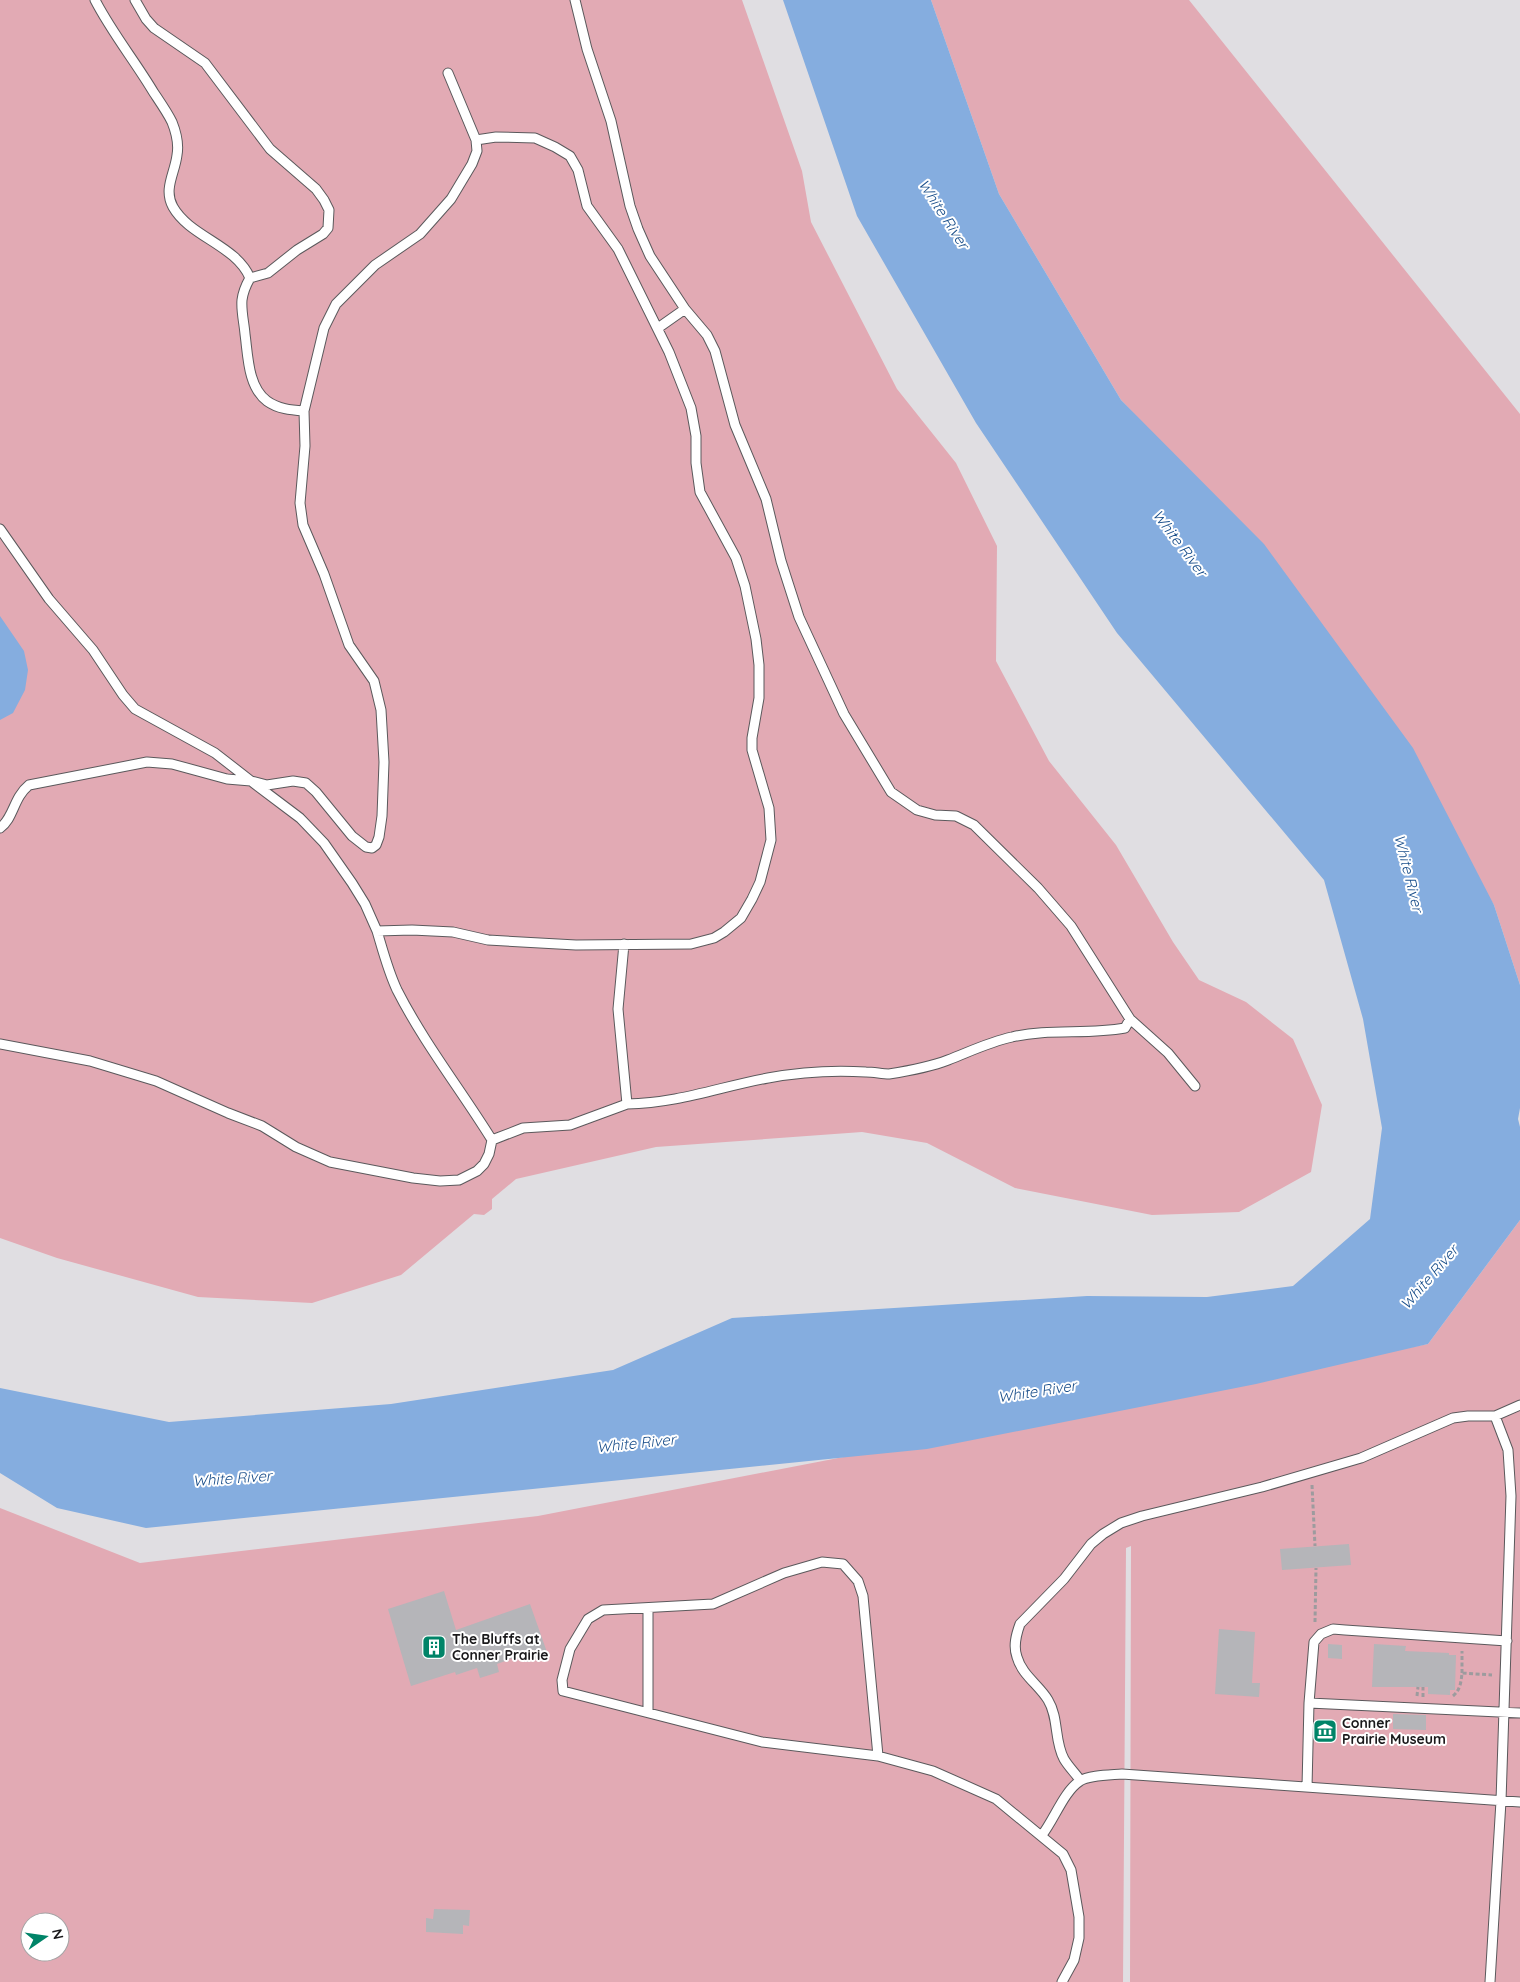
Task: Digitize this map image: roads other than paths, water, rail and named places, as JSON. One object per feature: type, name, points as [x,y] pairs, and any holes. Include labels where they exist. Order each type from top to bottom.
[{"type":"lane","points":[[95,0],[110,28],[146,79],[171,121],[178,148],[169,189],[173,206],[192,226],[242,264],[250,278]]},
{"type":"lane","points":[[135,0],[146,19],[154,28],[206,63],[270,149],[290,169],[316,189],[324,200],[328,210],[328,228],[323,234],[297,250],[268,274],[250,278]]},
{"type":"lane","points":[[575,0],[588,49],[611,121],[630,206],[638,229],[650,256],[685,309],[707,335],[715,351],[735,425],[766,499],[781,561],[799,617],[844,714],[891,792],[918,810],[935,815],[956,816],[974,825],[1038,888],[1072,926],[1130,1019],[1168,1053],[1195,1086]]},
{"type":"lane","points":[[0,828],[9,818],[19,794],[29,785],[147,762],[172,764],[227,778],[267,785],[294,781],[306,783],[316,792],[352,836],[366,847],[372,848],[376,845],[382,807],[384,762],[381,710],[374,681],[349,645],[324,574],[302,525],[300,503],[305,446],[304,411],[322,335],[336,304],[375,265],[420,234],[446,205],[472,164],[477,150],[476,140],[448,73]]},
{"type":"lane","points":[[377,931],[453,932],[488,940],[576,945],[624,944],[671,946],[691,944],[714,938],[741,918],[752,900],[766,862],[771,840],[769,808],[752,750],[752,738],[759,698],[759,665],[756,639],[745,586],[736,558],[700,492],[696,463],[696,436],[691,408],[669,352],[618,249],[587,206],[578,170],[570,156],[556,146],[535,138],[496,137],[476,140]]},
{"type":"lane","points":[[250,278],[242,298],[241,310],[250,373],[254,383],[263,397],[274,405],[285,410],[304,411]]},
{"type":"lane","points":[[658,328],[685,309]]},
{"type":"lane","points":[[0,530],[49,599],[93,650],[123,695],[135,709],[150,720],[179,733],[215,753],[300,818],[324,843],[365,904],[377,931],[396,988],[411,1015],[444,1070],[492,1140],[489,1154],[484,1164],[477,1171],[459,1180],[440,1181],[413,1178],[330,1162],[296,1147],[262,1126],[156,1081],[90,1061],[0,1044]]},
{"type":"lane","points":[[624,944],[618,1009],[627,1104]]},
{"type":"lane","points":[[492,1140],[523,1128],[570,1125],[627,1104],[655,1104],[710,1093],[769,1078],[805,1074],[866,1072],[887,1074],[946,1061],[977,1047],[1012,1037],[1037,1033],[1102,1032],[1125,1028],[1130,1019]]},
{"type":"lane","points":[[1080,1780],[1064,1758],[1054,1713],[1049,1700],[1022,1669],[1017,1658],[1015,1646],[1016,1634],[1020,1624],[1064,1579],[1091,1544],[1121,1523],[1142,1516],[1262,1487],[1361,1458],[1453,1418],[1495,1416],[1520,1405]]},
{"type":"lane","points":[[1490,1982],[1501,1801],[1511,1496],[1508,1450],[1495,1416]]},
{"type":"lane","points":[[878,1756],[863,1596],[858,1581],[843,1564],[822,1562],[784,1573],[714,1604],[603,1610],[588,1618],[570,1649],[562,1680],[563,1691],[762,1742],[878,1756],[933,1770],[996,1799],[1063,1854],[1071,1870],[1076,1891],[1079,1938],[1074,1960],[1062,1982]]},
{"type":"lane","points":[[648,1608],[648,1712]]},
{"type":"lane","points":[[1307,1787],[1309,1702],[1314,1642],[1321,1634],[1333,1629],[1507,1641]]},
{"type":"lane","points":[[1309,1702],[1520,1713]]},
{"type":"lane","points":[[1042,1835],[1071,1790],[1080,1780],[1105,1775],[1122,1774],[1520,1802]]},
{"type":"water","name":"White River","points":[[783,0],[931,0],[999,194],[1121,400],[1264,544],[1413,748],[1494,905],[1520,985],[1520,1108],[1518,1119],[1520,1127],[1520,1220],[1428,1344],[1256,1384],[927,1449],[146,1528],[57,1508],[0,1473],[0,1388],[169,1422],[391,1404],[613,1370],[732,1318],[1087,1296],[1207,1297],[1293,1286],[1370,1219],[1382,1128],[1363,1019],[1324,880],[1117,633],[976,423],[857,216]]},
{"type":"water","points":[[0,616],[24,651],[28,670],[25,690],[13,713],[0,720]]},
{"type":"place","name":"The Bluffs at Conner Prairie","points":[[434,1647]]},
{"type":"place","name":"Conner Prairie Museum","points":[[1325,1731]]}]
